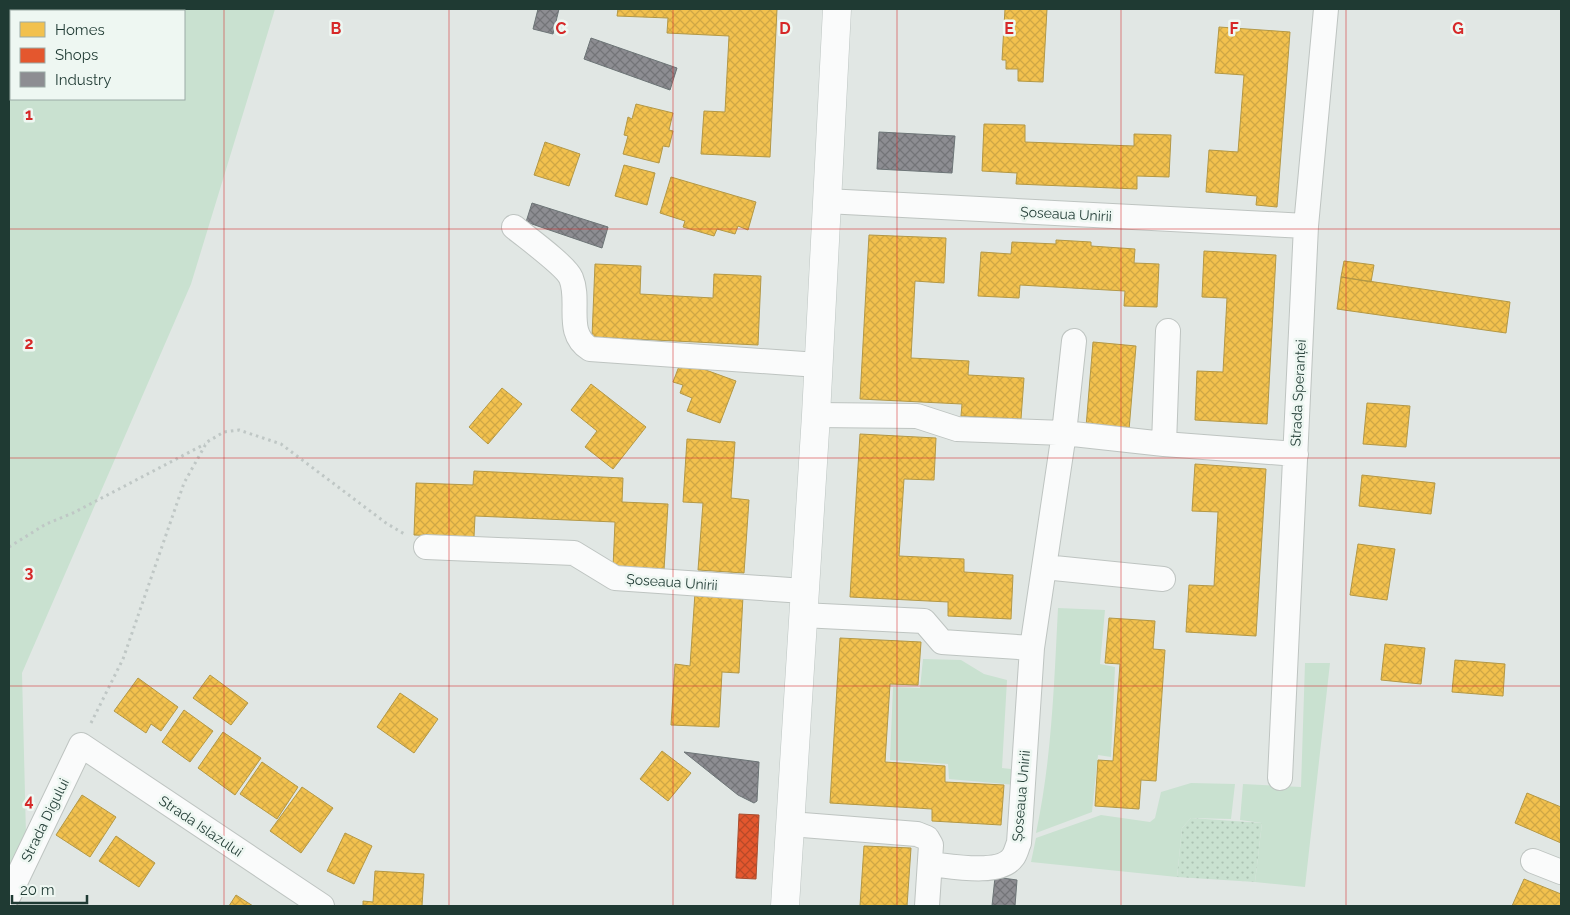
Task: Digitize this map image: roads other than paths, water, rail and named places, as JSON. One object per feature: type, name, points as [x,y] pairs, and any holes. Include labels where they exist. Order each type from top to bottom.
[{"type":"main road","points":[[785,906],[816,414],[836,9]]},
{"type":"street","name":"Strada Speranței","points":[[1280,778],[1306,226],[1326,9]]},
{"type":"street","name":"Șoseaua Unirii","points":[[826,201],[1306,226]]},
{"type":"street","points":[[514,227],[564,269],[572,279],[575,331],[583,345],[590,349],[818,365]]},
{"type":"street","points":[[1164,444],[1168,331]]},
{"type":"street","name":"Șoseaua Unirii","points":[[931,864],[982,868],[1001,866],[1012,858],[1019,842],[1032,648],[1064,433],[1074,340]]},
{"type":"street","points":[[816,414],[917,416],[957,429],[1064,433],[1164,444],[1296,454]]},
{"type":"street","name":"Șoseaua Unirii","points":[[426,547],[574,553],[615,578],[803,603],[924,622],[942,642],[1032,648]]},
{"type":"street","points":[[1044,567],[1163,579]]},
{"type":"street","name":"Strada Digului","points":[[9,896],[81,745]]},
{"type":"street","name":"Strada Islazului","points":[[81,745],[322,906]]},
{"type":"street","points":[[790,824],[917,834],[927,838],[931,845],[927,906]]},
{"type":"street","points":[[1533,861],[1561,872]]}]
